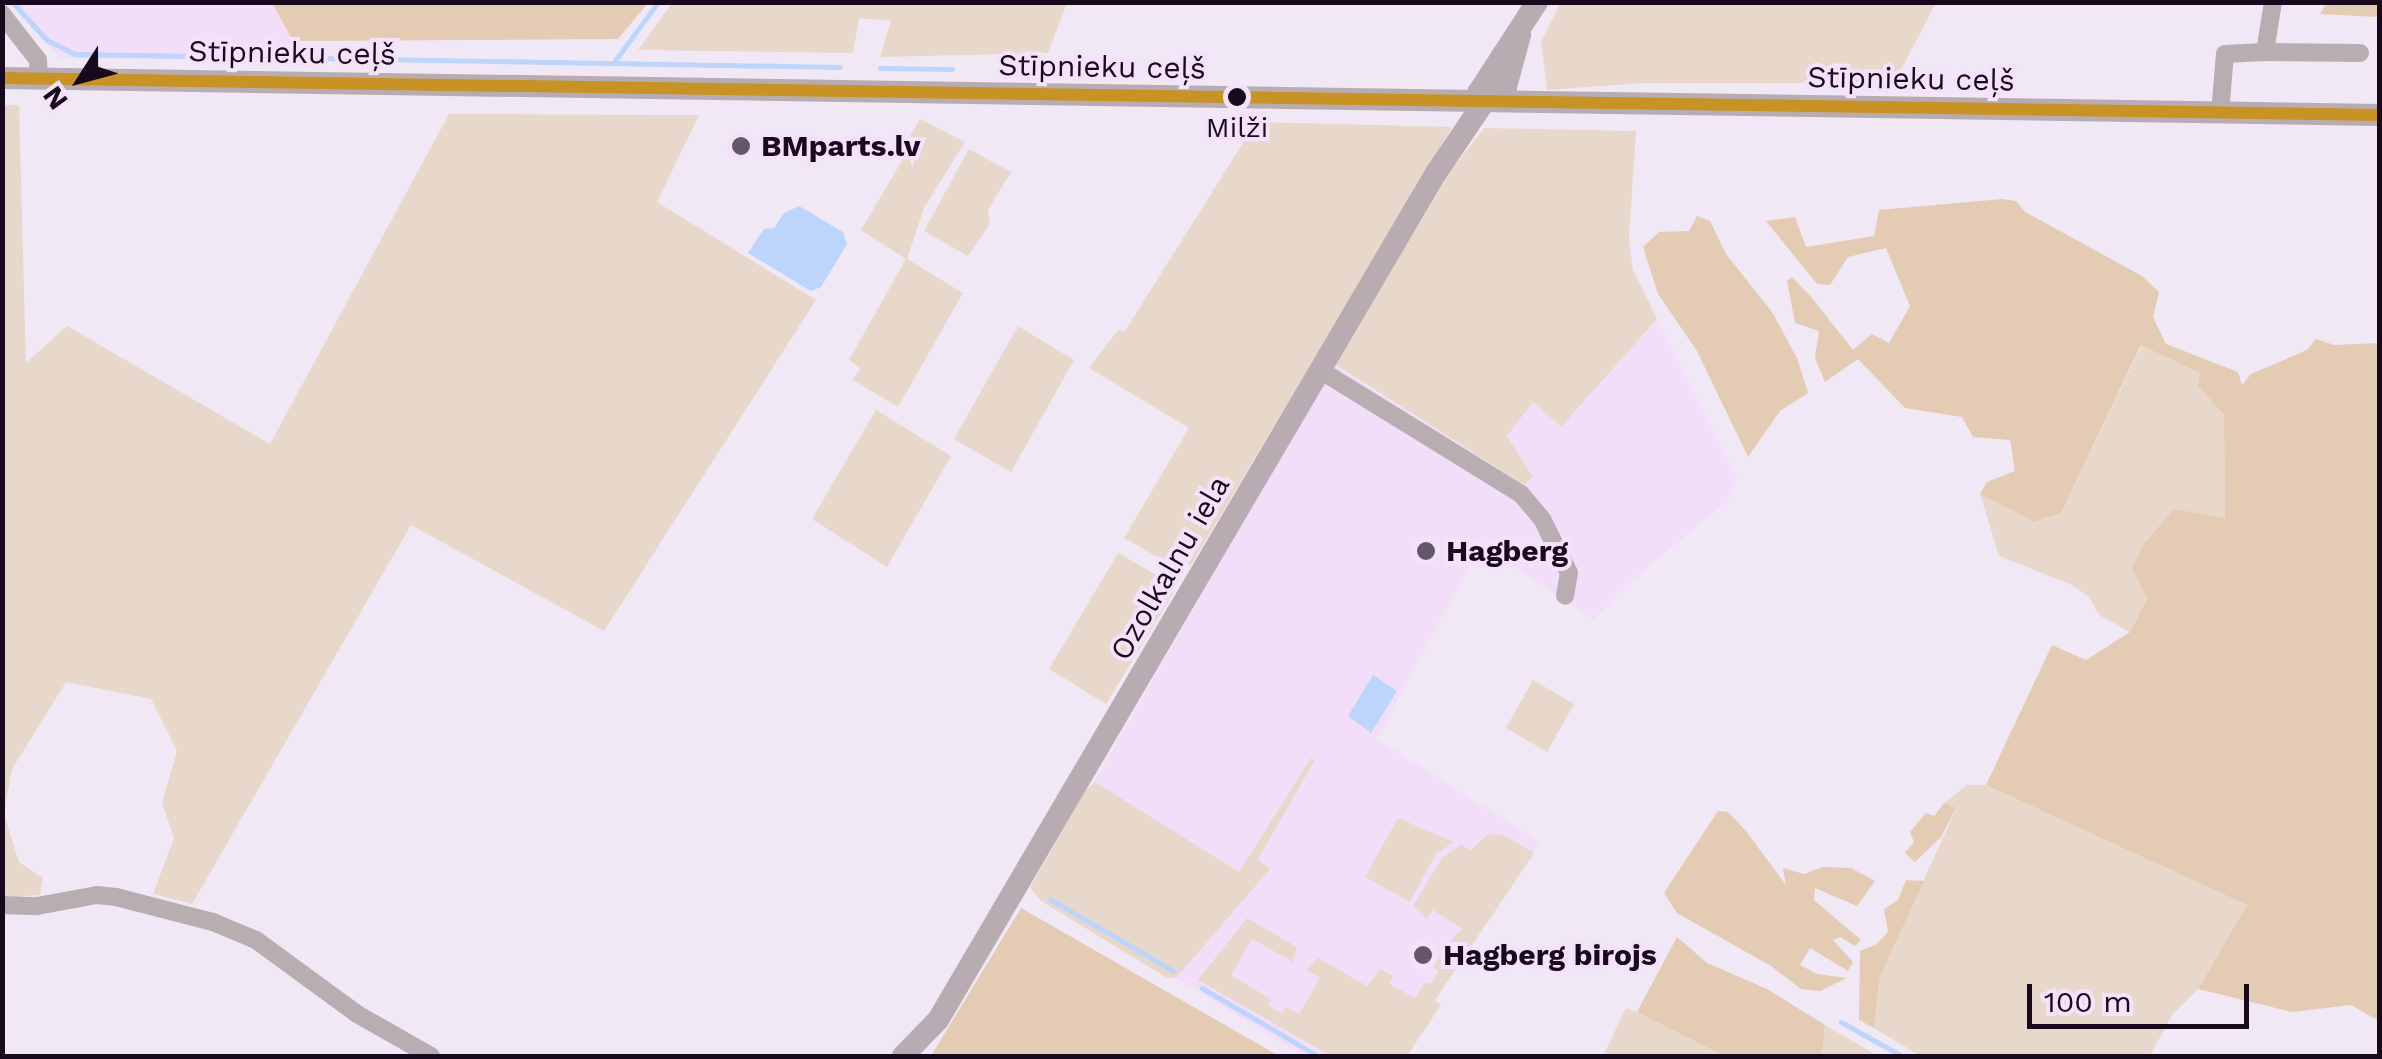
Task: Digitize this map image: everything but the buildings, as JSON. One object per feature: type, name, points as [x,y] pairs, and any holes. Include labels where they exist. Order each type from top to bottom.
[{"type":"main road","name":"Ozolkalnu iela","points":[[903,1056],[938,1020],[1436,174],[1482,105],[1478,93],[1520,35],[1537,2]]},
{"type":"main road","name":"Stīpnieku ceļš","points":[[2,78],[1482,105],[2380,115]]},
{"type":"street","points":[[2266,52],[2273,2]]},
{"type":"street","points":[[2,14],[38,60],[39,79]]},
{"type":"street","points":[[2220,113],[2225,54],[2360,53]]},
{"type":"street","points":[[1320,370],[1522,494],[1542,518],[1568,573],[1565,596]]},
{"type":"street","points":[[2,905],[37,906],[97,895],[224,926],[256,940],[356,1014],[431,1056]]},
{"type":"shaded area","points":[[672,2],[1067,3],[1048,53],[880,57],[891,21],[859,18],[853,53],[638,50]]},
{"type":"shaded area","points":[[1560,2],[1936,3],[1894,83],[1643,83],[1547,90],[1541,42]]},
{"type":"shaded area","points":[[2327,2],[2379,3],[2379,17],[2320,14]]},
{"type":"shaded area","points":[[10,3],[272,3],[293,41],[274,61],[60,58]]},
{"type":"shaded area","points":[[272,3],[648,3],[618,39],[293,41]]},
{"type":"shaded area","points":[[3,105],[19,105],[26,363],[67,326],[270,444],[449,114],[699,115],[657,202],[816,300],[604,631],[411,525],[192,904],[153,894],[174,838],[162,803],[177,751],[151,699],[66,682],[12,769],[4,814],[19,862],[43,878],[40,895],[11,897],[3,894]]},
{"type":"shaded area","points":[[920,119],[965,142],[924,208],[907,259],[963,293],[898,407],[853,380],[860,368],[849,360],[906,259],[861,230],[913,142],[909,138]]},
{"type":"shaded area","points":[[1256,122],[1452,127],[1191,565],[1174,566],[1124,538],[1189,428],[1089,368],[1118,330],[1125,331]]},
{"type":"shaded area","points":[[1484,128],[1636,131],[1629,238],[1633,270],[1657,319],[1561,427],[1533,402],[1507,436],[1533,477],[1524,485],[1335,364],[1452,169]]},
{"type":"shaded area","points":[[969,149],[1011,172],[988,210],[990,224],[968,256],[924,231]]},
{"type":"shaded area","points":[[2016,201],[2025,212],[2142,276],[2159,292],[2153,317],[2166,344],[2238,372],[2242,385],[2251,374],[2307,350],[2316,339],[2334,345],[2379,343],[2379,1021],[2351,1005],[2292,1012],[2198,989],[2247,905],[1986,785],[2052,645],[2086,660],[2130,632],[2147,599],[2132,569],[2143,545],[2174,509],[2225,518],[2224,415],[2198,386],[2200,373],[2141,345],[2061,513],[2034,522],[1980,494],[1987,482],[2015,471],[2010,440],[1973,437],[1962,417],[1905,408],[1858,359],[1825,382],[1815,358],[1819,331],[1795,323],[1787,281],[1792,277],[1853,350],[1872,334],[1889,343],[1910,306],[1886,248],[1848,257],[1830,285],[1817,284],[1766,221],[1795,217],[1806,247],[1874,236],[1879,210]]},
{"type":"shaded area","points":[[1697,216],[1710,221],[1726,254],[1772,312],[1797,358],[1808,393],[1780,411],[1748,457],[1697,351],[1658,294],[1643,247],[1659,232],[1689,231]]},
{"type":"shaded area","points":[[1657,319],[1737,478],[1728,501],[1631,581],[1593,620],[1481,544],[1377,739],[1540,842],[1435,1000],[1441,1005],[1407,1056],[1303,1056],[1032,889],[1335,364],[1524,485],[1533,477],[1507,436],[1534,401],[1561,426]]},
{"type":"shaded area","points":[[1018,326],[1074,360],[1011,472],[954,439]]},
{"type":"shaded area","points":[[2142,345],[2200,373],[2199,387],[2224,415],[2225,519],[2132,569],[2147,599],[2130,632],[2099,615],[2089,597],[2074,586],[1999,556],[1980,494],[2034,522],[2061,513]]},
{"type":"shaded area","points":[[876,410],[951,456],[887,567],[812,519]]},
{"type":"shaded area","points":[[1118,553],[1165,580],[1173,594],[1106,704],[1049,669]]},
{"type":"shaded area","points":[[1533,680],[1574,704],[1547,752],[1506,728]]},
{"type":"shaded area","points":[[1311,758],[1315,760],[1258,859],[1270,869],[1176,978],[1167,978],[1041,901],[1030,888],[1085,791],[1095,782],[1239,872]]},
{"type":"shaded area","points":[[1967,785],[1986,785],[2247,905],[2198,989],[2172,1015],[2150,1056],[1920,1056],[1874,1028],[1880,976],[1956,809],[1944,803]]},
{"type":"shaded area","points":[[1944,803],[1956,808],[1941,837],[1915,862],[1905,853],[1914,842],[1910,832],[1926,813],[1934,816]]},
{"type":"shaded area","points":[[1718,811],[1728,812],[1746,831],[1786,885],[1783,868],[1804,874],[1823,867],[1851,868],[1875,881],[1857,906],[1815,888],[1814,900],[1861,940],[1855,946],[1840,937],[1833,940],[1853,962],[1848,971],[1810,948],[1800,965],[1817,974],[1847,978],[1820,991],[1801,989],[1771,966],[1677,913],[1664,893]]},
{"type":"shaded area","points":[[1398,818],[1454,842],[1436,854],[1410,902],[1365,877]]},
{"type":"shaded area","points":[[1488,834],[1503,835],[1534,853],[1435,1000],[1441,1005],[1407,1056],[1331,1056],[1198,980],[1247,918],[1297,947],[1293,962],[1252,939],[1231,975],[1271,999],[1268,1005],[1281,1013],[1286,1007],[1299,1014],[1320,978],[1307,970],[1318,958],[1367,986],[1380,969],[1393,976],[1390,984],[1415,998],[1425,982],[1431,984],[1439,971],[1433,968],[1439,958],[1445,960],[1453,947],[1448,944],[1462,929],[1433,910],[1427,919],[1413,906],[1442,858],[1461,845],[1471,850]]},
{"type":"shaded area","points":[[1906,880],[1924,881],[1880,976],[1874,1028],[1859,1020],[1860,951],[1877,944],[1888,932],[1884,909],[1898,900]]},
{"type":"shaded area","points":[[1021,908],[1279,1056],[931,1056]]},
{"type":"shaded area","points":[[1677,937],[1707,963],[1767,989],[1825,1025],[1822,1056],[1724,1056],[1637,1012]]},
{"type":"shaded area","points":[[1626,1008],[1637,1012],[1724,1056],[1603,1056]]},
{"type":"shaded area","points":[[1825,1025],[1878,1056],[1822,1056]]},
{"type":"water","points":[[799,206],[843,232],[847,244],[821,287],[811,291],[748,253],[764,229],[774,228],[784,213]]},
{"type":"water","points":[[1373,675],[1397,691],[1371,733],[1348,716]]},
{"type":"waterway","points":[[12,2],[47,40],[75,54],[840,67]]},
{"type":"waterway","points":[[614,62],[658,2]]},
{"type":"waterway","points":[[880,68],[952,69]]},
{"type":"waterway","points":[[1050,899],[1173,971]]},
{"type":"waterway","points":[[1202,988],[1318,1056]]},
{"type":"waterway","points":[[1841,1022],[1902,1056]]},
{"type":"transit line","points":[[2,78],[2380,115]]},
{"type":"place","name":"Milži","points":[[1237,97]]},
{"type":"place","name":"BMparts.lv","points":[[741,146]]},
{"type":"place","name":"Hagberg","points":[[1426,551]]},
{"type":"place","name":"Hagberg birojs","points":[[1423,955]]}]
